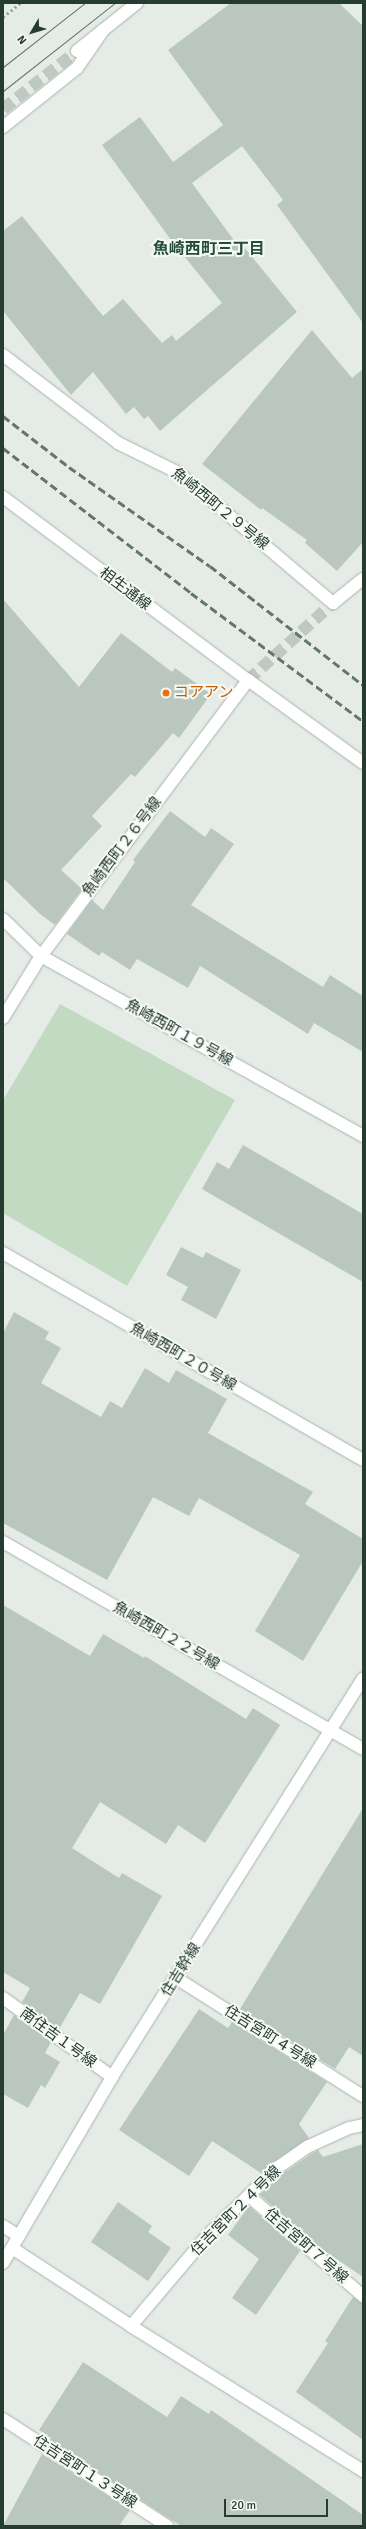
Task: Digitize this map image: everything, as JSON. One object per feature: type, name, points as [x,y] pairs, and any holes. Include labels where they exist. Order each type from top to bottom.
[{"type":"street","points":[[76,51],[137,3]]},
{"type":"street","points":[[3,127],[77,68],[104,29]]},
{"type":"street","name":"魚崎西町２９号線","points":[[3,355],[118,443],[180,473],[333,604],[363,579]]},
{"type":"street","name":"相生通線","points":[[5,502],[363,763]]},
{"type":"street","name":"魚崎西町２６号線","points":[[3,1018],[41,956],[248,680]]},
{"type":"street","name":"魚崎西町１９号線","points":[[3,919],[41,956],[363,1136]]},
{"type":"street","name":"魚崎西町２０号線","points":[[3,1254],[363,1460]]},
{"type":"street","name":"魚崎西町２２号線","points":[[3,1542],[363,1749]]},
{"type":"street","name":"住吉幹線","points":[[3,2263],[112,2077],[176,1978],[329,1730],[363,1679]]},
{"type":"street","name":"住吉宮町４号線","points":[[176,1978],[363,2096]]},
{"type":"street","name":"南住吉１号線","points":[[3,1998],[112,2077]]},
{"type":"street","name":"住吉宮町２４号線","points":[[131,2326],[208,2236],[277,2168],[307,2147],[349,2128],[363,2125]]},
{"type":"street","name":"住吉宮町７号線","points":[[249,2196],[363,2296]]},
{"type":"street","points":[[3,2226],[19,2236]]},
{"type":"street","points":[[12,2248],[131,2326],[363,2471]]},
{"type":"street","name":"住吉宮町１３号線","points":[[3,2419],[167,2526]]},
{"type":"path","points":[[3,17],[20,3]]},
{"type":"green space","points":[[60,1004],[235,1100],[127,1286],[3,1213],[3,1100]]},
{"type":"building","points":[[231,3],[339,3],[363,26],[363,323],[277,205],[283,200],[242,146],[192,183],[236,243],[239,241],[297,312],[160,431],[148,416],[144,419],[134,407],[126,414],[93,372],[71,395],[3,311],[3,231],[22,216],[103,316],[123,299],[162,343],[172,335],[176,341],[222,303],[171,240],[102,145],[140,117],[173,162],[223,125],[168,50]]},
{"type":"building","points":[[312,330],[352,378],[363,369],[363,542],[337,571],[305,543],[307,540],[262,508],[261,510],[202,464]]},
{"type":"building","points":[[3,599],[79,687],[121,633],[172,672],[175,668],[211,694],[179,738],[173,733],[135,777],[131,774],[92,816],[102,826],[61,870],[82,889],[55,925],[40,914],[3,878]]},
{"type":"building","points":[[170,811],[205,837],[211,828],[234,844],[191,905],[323,987],[330,975],[363,996],[363,1052],[314,1023],[308,1034],[200,966],[188,988],[137,959],[130,970],[102,952],[99,956],[67,934],[92,900],[103,910],[135,862],[133,860]]},
{"type":"building","points":[[243,1145],[363,1214],[363,1282],[202,1189],[217,1162],[229,1169]]},
{"type":"building","points":[[181,1247],[203,1258],[206,1252],[241,1270],[216,1319],[181,1300],[188,1287],[166,1275]]},
{"type":"building","points":[[14,1312],[49,1332],[45,1339],[61,1348],[41,1383],[101,1417],[110,1401],[122,1408],[145,1368],[169,1383],[176,1370],[227,1399],[208,1433],[313,1492],[305,1504],[363,1539],[363,1561],[303,1661],[255,1631],[300,1555],[199,1498],[189,1516],[153,1497],[107,1580],[3,1523],[3,1333]]},
{"type":"building","points":[[3,1605],[90,1656],[103,1634],[144,1658],[145,1656],[246,1719],[253,1708],[280,1725],[205,1843],[178,1825],[166,1844],[100,1802],[72,1848],[119,1878],[122,1873],[162,1896],[100,2004],[80,1993],[59,2029],[22,2002],[30,1988],[3,1972]]},
{"type":"building","points":[[363,1808],[363,2056],[349,2047],[335,2069],[240,2009]]},
{"type":"building","points":[[199,2009],[228,2028],[232,2022],[327,2082],[299,2124],[309,2138],[273,2162],[261,2173],[212,2141],[189,2176],[119,2130]]},
{"type":"building","points":[[14,2015],[51,2042],[45,2053],[60,2062],[45,2088],[41,2085],[28,2108],[3,2094],[3,2035]]},
{"type":"building","points":[[363,2144],[363,2277],[319,2247],[260,2195],[282,2174],[318,2150],[323,2157]]},
{"type":"building","points":[[118,2202],[152,2226],[148,2232],[171,2248],[148,2281],[91,2242]]},
{"type":"building","points":[[249,2206],[300,2251],[256,2315],[232,2298],[259,2259],[228,2235]]},
{"type":"building","points":[[353,2297],[363,2303],[363,2440],[296,2392],[328,2343],[325,2341]]},
{"type":"building","points":[[83,2362],[167,2417],[181,2396],[209,2414],[211,2410],[363,2515],[363,2526],[181,2526],[50,2441],[51,2438],[39,2430]]},
{"type":"building","points":[[42,2454],[130,2510],[119,2526],[3,2526]]},
{"type":"tunnel","points":[[3,109],[77,51]]},
{"type":"tunnel","points":[[248,680],[333,603]]},
{"type":"tram line","points":[[3,67],[85,3]]},
{"type":"tram line","points":[[3,91],[115,3]]},
{"type":"railway","points":[[3,416],[69,467],[210,566],[363,685]]},
{"type":"railway","points":[[3,448],[191,593],[363,721]]},
{"type":"place","name":"コアアン","points":[[166,693]]},
{"type":"district","name":"魚崎西町三丁目","points":[[209,249]]}]
